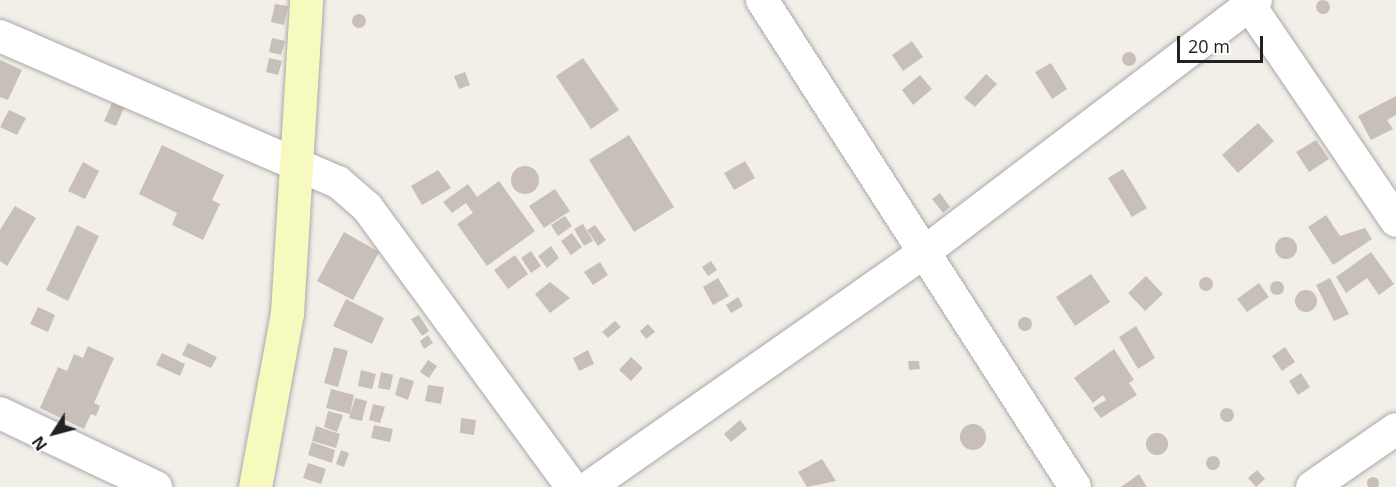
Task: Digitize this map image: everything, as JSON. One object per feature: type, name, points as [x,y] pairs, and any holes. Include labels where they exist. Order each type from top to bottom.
[{"type":"main road","points":[[255,487],[287,314],[306,0]]},
{"type":"street","points":[[762,0],[1075,487]]},
{"type":"street","points":[[589,487],[923,253],[1250,2],[1396,221]]},
{"type":"street","points":[[0,36],[295,161],[338,182],[367,207],[572,487]]},
{"type":"street","points":[[0,413],[156,487]]},
{"type":"street","points":[[1312,487],[1396,429]]},
{"type":"building","points":[[1323,0],[1328,2],[1330,7],[1328,12],[1323,14],[1318,12],[1316,7],[1318,2]]},
{"type":"building","points":[[275,4],[288,6],[284,25],[271,22]]},
{"type":"building","points":[[359,14],[364,16],[366,21],[364,26],[359,28],[354,26],[352,21],[354,16]]},
{"type":"building","points":[[272,38],[285,41],[281,55],[269,52]]},
{"type":"building","points":[[912,41],[923,57],[903,71],[892,55]]},
{"type":"building","points":[[1129,52],[1134,54],[1136,59],[1134,64],[1129,66],[1124,64],[1122,59],[1124,54]]},
{"type":"building","points":[[269,58],[282,61],[278,75],[266,72]]},
{"type":"building","points":[[583,58],[619,110],[591,129],[556,76]]},
{"type":"building","points":[[0,60],[22,70],[8,100],[0,97]]},
{"type":"building","points":[[1051,63],[1067,89],[1052,99],[1035,72]]},
{"type":"building","points":[[465,72],[470,85],[459,89],[454,76]]},
{"type":"building","points":[[986,74],[997,84],[975,107],[964,98]]},
{"type":"building","points":[[920,75],[932,89],[913,105],[902,90]]},
{"type":"building","points":[[1396,96],[1396,115],[1387,120],[1393,129],[1371,140],[1358,116]]},
{"type":"building","points":[[112,103],[124,108],[116,126],[104,121]]},
{"type":"building","points":[[9,110],[26,118],[17,135],[0,127]]},
{"type":"building","points":[[1258,123],[1274,141],[1238,173],[1222,155]]},
{"type":"building","points":[[629,135],[674,207],[634,232],[589,160]]},
{"type":"building","points":[[1316,140],[1329,159],[1309,172],[1296,152]]},
{"type":"building","points":[[162,145],[224,175],[212,200],[220,204],[203,240],[172,225],[177,213],[139,194]]},
{"type":"building","points":[[745,161],[755,178],[734,190],[724,173]]},
{"type":"building","points":[[83,162],[99,171],[85,199],[68,191]]},
{"type":"building","points":[[525,166],[535,170],[539,180],[535,190],[525,194],[515,190],[511,180],[515,170]]},
{"type":"building","points":[[1123,169],[1147,208],[1132,217],[1108,178]]},
{"type":"building","points":[[438,170],[451,188],[422,205],[411,186]]},
{"type":"building","points":[[499,181],[535,231],[487,266],[457,224],[473,213],[466,203],[452,213],[443,202],[468,184],[477,197]]},
{"type":"building","points":[[555,189],[570,211],[544,228],[529,206]]},
{"type":"building","points":[[940,193],[950,207],[943,213],[932,199]]},
{"type":"building","points":[[15,206],[36,218],[7,266],[0,261],[0,230]]},
{"type":"building","points":[[1326,215],[1340,236],[1365,228],[1372,239],[1333,265],[1308,227]]},
{"type":"building","points":[[565,216],[572,226],[558,236],[551,225]]},
{"type":"building","points":[[583,224],[593,241],[584,246],[574,229]]},
{"type":"building","points":[[77,225],[99,236],[68,301],[46,290]]},
{"type":"building","points":[[595,225],[606,240],[598,246],[587,230]]},
{"type":"building","points":[[344,232],[379,252],[353,300],[317,281]]},
{"type":"building","points":[[572,233],[582,247],[571,255],[561,241]]},
{"type":"building","points":[[1286,237],[1296,244],[1297,248],[1290,258],[1286,259],[1276,252],[1275,248],[1282,238]]},
{"type":"building","points":[[551,246],[559,258],[547,268],[538,256]]},
{"type":"building","points":[[531,251],[541,266],[531,273],[521,258]]},
{"type":"building","points":[[1371,252],[1394,284],[1379,295],[1367,278],[1346,293],[1336,277]]},
{"type":"building","points":[[515,255],[528,274],[508,289],[494,270]]},
{"type":"building","points":[[711,261],[717,270],[708,276],[702,267]]},
{"type":"building","points":[[600,262],[608,275],[593,285],[584,272]]},
{"type":"building","points":[[1091,274],[1110,302],[1075,326],[1056,297]]},
{"type":"building","points":[[1146,276],[1163,294],[1145,311],[1128,293]]},
{"type":"building","points":[[1206,277],[1211,279],[1213,284],[1211,289],[1206,291],[1201,289],[1199,284],[1201,279]]},
{"type":"building","points":[[718,278],[729,296],[713,305],[703,287]]},
{"type":"building","points":[[1330,278],[1349,314],[1334,321],[1316,285]]},
{"type":"building","points":[[1277,281],[1282,283],[1284,288],[1282,293],[1277,295],[1272,293],[1270,288],[1272,283]]},
{"type":"building","points":[[550,282],[570,298],[550,313],[535,294]]},
{"type":"building","points":[[1259,283],[1269,297],[1247,312],[1237,299]]},
{"type":"building","points":[[1306,290],[1316,297],[1317,301],[1310,311],[1306,312],[1296,305],[1295,301],[1302,291]]},
{"type":"building","points":[[738,297],[743,306],[731,313],[726,305]]},
{"type":"building","points":[[346,299],[384,318],[372,344],[333,326]]},
{"type":"building","points":[[38,307],[55,315],[48,332],[30,324]]},
{"type":"building","points":[[419,315],[429,331],[422,336],[411,319]]},
{"type":"building","points":[[1022,317],[1028,317],[1032,324],[1028,331],[1022,331],[1018,327],[1018,321]]},
{"type":"building","points":[[615,321],[621,327],[608,338],[602,332]]},
{"type":"building","points":[[648,324],[655,332],[646,339],[640,331]]},
{"type":"building","points":[[1136,326],[1155,358],[1138,369],[1119,337]]},
{"type":"building","points":[[428,335],[433,343],[424,349],[420,341]]},
{"type":"building","points":[[188,343],[217,357],[211,368],[182,355]]},
{"type":"building","points":[[88,346],[114,358],[94,403],[100,406],[96,416],[91,414],[84,429],[40,408],[58,367],[67,371],[74,354],[83,358]]},
{"type":"building","points":[[334,347],[348,351],[338,387],[324,383]]},
{"type":"building","points":[[1285,347],[1295,362],[1282,371],[1272,356]]},
{"type":"building","points":[[1114,349],[1134,380],[1129,383],[1137,395],[1101,418],[1093,408],[1106,400],[1103,395],[1093,403],[1074,378]]},
{"type":"building","points":[[588,350],[594,364],[579,371],[573,358]]},
{"type":"building","points":[[162,353],[185,364],[180,376],[156,365]]},
{"type":"building","points":[[631,357],[643,368],[631,381],[619,370]]},
{"type":"building","points":[[428,360],[437,366],[429,378],[420,372]]},
{"type":"building","points":[[908,361],[919,361],[920,369],[909,370]]},
{"type":"building","points":[[361,370],[376,374],[372,389],[358,386]]},
{"type":"building","points":[[381,372],[393,375],[390,390],[378,388]]},
{"type":"building","points":[[1301,373],[1310,387],[1298,395],[1289,381]]},
{"type":"building","points":[[400,377],[414,381],[408,400],[395,395]]},
{"type":"building","points":[[428,385],[444,387],[441,404],[425,401]]},
{"type":"building","points":[[331,389],[354,395],[350,414],[326,408]]},
{"type":"building","points":[[355,398],[367,401],[362,421],[349,418]]},
{"type":"building","points":[[373,404],[385,407],[380,423],[369,420]]},
{"type":"building","points":[[1227,408],[1232,410],[1234,415],[1232,420],[1227,422],[1222,420],[1220,415],[1222,410]]},
{"type":"building","points":[[328,411],[343,415],[337,432],[324,427]]},
{"type":"building","points":[[461,418],[476,420],[474,435],[460,433]]},
{"type":"building","points":[[740,420],[747,429],[731,442],[724,434]]},
{"type":"building","points":[[973,424],[982,428],[986,437],[982,446],[973,450],[964,446],[960,437],[964,428]]},
{"type":"building","points":[[374,425],[393,429],[390,442],[371,438]]},
{"type":"building","points":[[316,426],[340,434],[336,448],[312,441]]},
{"type":"building","points":[[1157,433],[1167,440],[1168,444],[1161,454],[1157,455],[1147,448],[1146,444],[1153,434]]},
{"type":"building","points":[[312,442],[335,450],[332,463],[308,455]]},
{"type":"building","points":[[341,450],[349,453],[344,467],[336,464]]},
{"type":"building","points":[[1213,456],[1218,458],[1220,463],[1218,468],[1213,470],[1208,468],[1206,463],[1208,458]]},
{"type":"building","points":[[822,459],[836,481],[807,487],[798,472]]},
{"type":"building","points":[[308,463],[326,469],[321,484],[303,478]]},
{"type":"building","points":[[1257,470],[1265,479],[1256,487],[1248,478]]},
{"type":"building","points":[[1139,474],[1147,487],[1121,487]]},
{"type":"building","points":[[1375,477],[1379,483],[1375,489],[1371,489],[1367,481]]}]
